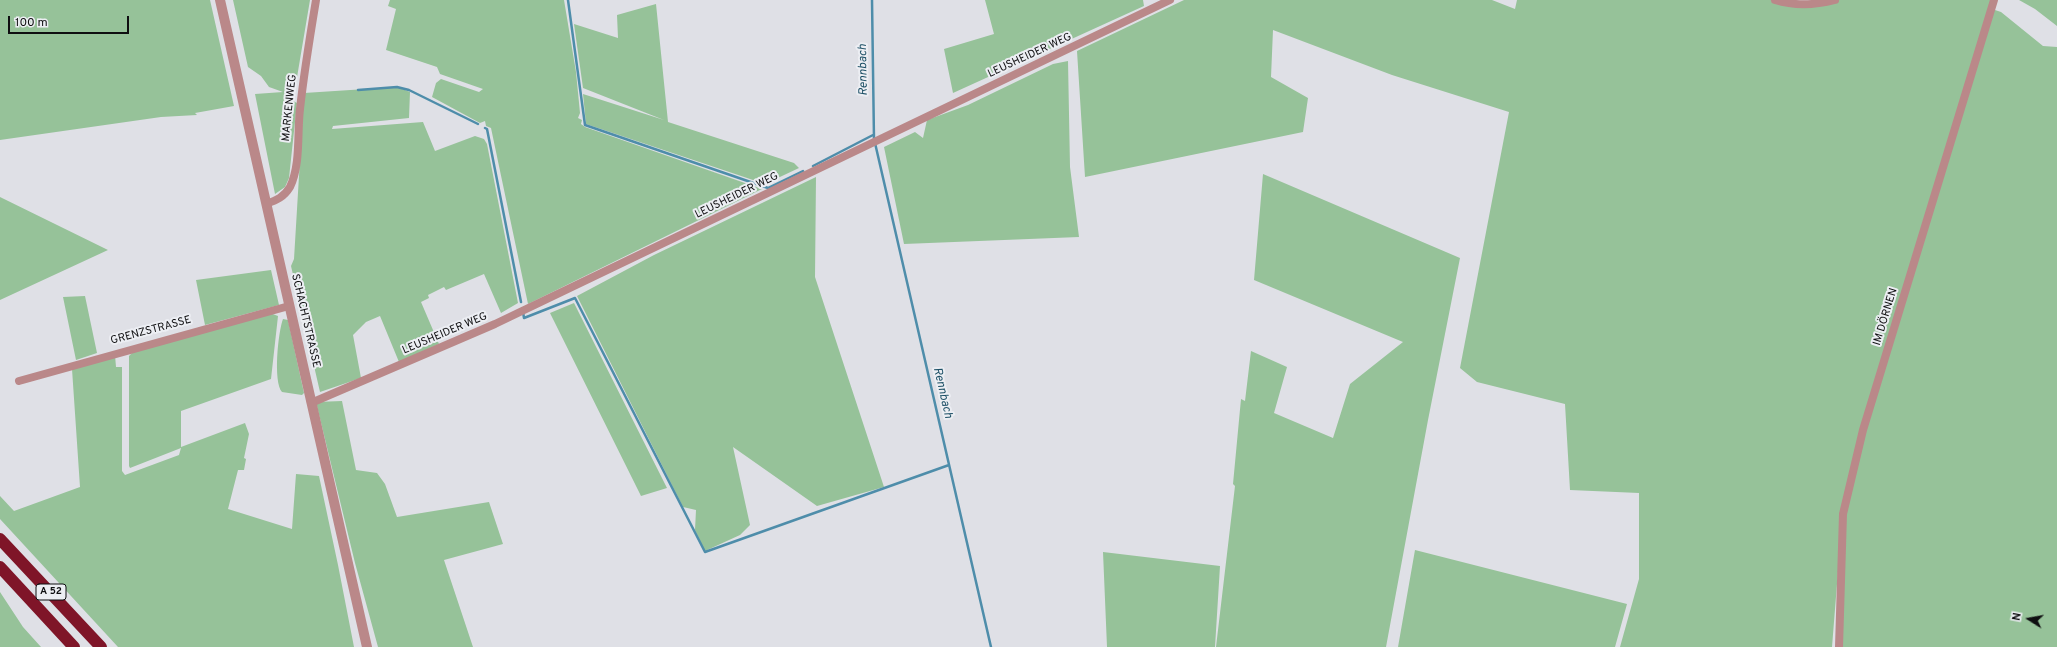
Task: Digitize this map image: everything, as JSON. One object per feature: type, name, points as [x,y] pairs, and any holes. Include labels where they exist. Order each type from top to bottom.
[{"type":"highway","name":"A 52","points":[[0,539],[35,574],[101,647]]},
{"type":"highway","name":"A 52","points":[[0,567],[74,647]]},
{"type":"street","name":"SCHACHTSTRASSE","points":[[220,0],[367,647]]},
{"type":"street","name":"MARKENWEG","points":[[266,204],[279,200],[284,195],[289,188],[294,173],[301,97],[316,0]]},
{"type":"street","name":"LEUSHEIDER WEG","points":[[311,403],[508,318],[1170,0]]},
{"type":"street","points":[[1775,0],[1787,4],[1808,4],[1835,0]]},
{"type":"street","name":"IM DÖRNEN","points":[[1840,647],[1843,522],[1845,507],[1863,430],[1994,0]]},
{"type":"street","name":"GRENZSTRASSE","points":[[19,380],[289,306]]},
{"type":"green space","points":[[0,0],[210,0],[234,106],[195,113],[197,115],[161,117],[0,140]]},
{"type":"green space","points":[[233,0],[310,0],[293,101],[297,103],[289,178],[285,187],[275,194],[255,94],[283,92],[269,87],[261,76],[248,67]]},
{"type":"green space","points":[[390,0],[564,0],[576,72],[580,113],[578,118],[582,120],[581,124],[585,127],[762,189],[528,304],[491,128],[486,126],[485,121],[480,123],[432,97],[436,83],[441,79],[479,92],[483,89],[440,74],[437,67],[386,50],[396,9],[388,6]]},
{"type":"green space","points":[[985,0],[1143,0],[1144,6],[953,93],[944,49],[994,34]]},
{"type":"green space","points":[[1184,0],[1492,0],[1515,9],[1517,0],[1775,0],[1787,4],[1835,0],[1994,0],[1992,9],[2001,12],[2043,46],[2057,47],[2057,647],[1843,647],[1842,521],[1832,647],[1620,647],[1639,579],[1639,493],[1570,490],[1565,404],[1477,382],[1460,368],[1509,112],[1392,75],[1273,30],[1271,77],[1308,98],[1303,132],[1085,177],[1077,51]]},
{"type":"green space","points":[[2019,0],[2057,0],[2057,26],[2035,9]]},
{"type":"green space","points":[[656,4],[668,122],[794,163],[799,168],[765,184],[586,124],[583,94],[664,120],[583,88],[574,24],[618,38],[617,15]]},
{"type":"green space","points":[[1068,61],[1070,167],[1079,237],[904,244],[884,147],[915,132],[923,138],[927,120],[968,105],[1053,64]]},
{"type":"green space","points":[[397,87],[410,92],[409,118],[333,126],[332,129],[423,122],[435,151],[475,136],[484,139],[487,144],[518,303],[501,313],[484,274],[446,290],[444,287],[428,295],[429,298],[421,302],[439,344],[399,362],[380,316],[366,322],[353,335],[361,378],[320,392],[291,266],[294,259],[304,93]]},
{"type":"green space","points":[[1263,174],[1460,258],[1386,647],[1216,647],[1235,486],[1233,484],[1241,399],[1245,401],[1251,351],[1287,367],[1274,413],[1333,438],[1350,384],[1403,342],[1254,280]]},
{"type":"green space","points":[[816,177],[815,277],[884,487],[817,506],[733,447],[750,525],[740,535],[705,551],[695,530],[696,510],[683,507],[577,296],[654,255]]},
{"type":"green space","points":[[0,197],[108,250],[0,300]]},
{"type":"green space","points":[[271,270],[279,305],[205,325],[196,280]]},
{"type":"green space","points":[[85,296],[97,353],[76,360],[63,297]]},
{"type":"green space","points":[[574,303],[667,488],[641,496],[550,313]]},
{"type":"green space","points":[[270,313],[278,316],[271,379],[181,411],[181,447],[245,423],[249,434],[244,458],[246,459],[244,470],[238,470],[228,509],[292,529],[296,474],[319,476],[354,647],[118,647],[0,519],[0,496],[14,511],[80,487],[72,369],[115,355],[116,367],[122,367],[122,471],[125,475],[179,455],[181,448],[130,468],[129,356],[133,352]]},
{"type":"green space","points":[[283,319],[288,320],[304,393],[302,395],[282,392],[279,387],[277,357],[279,334]]},
{"type":"green space","points":[[342,401],[356,470],[377,473],[385,484],[397,517],[489,502],[503,544],[444,560],[473,647],[378,647],[355,563],[316,402]]},
{"type":"green space","points":[[1415,550],[1627,604],[1615,647],[1398,647]]},
{"type":"green space","points":[[1103,552],[1220,566],[1215,647],[1107,647]]},
{"type":"green space","points":[[0,592],[23,627],[41,647],[0,647]]},
{"type":"waterway","points":[[568,0],[585,125],[768,188],[803,171]]},
{"type":"waterway","name":"Rennbach","points":[[872,0],[874,139]]},
{"type":"waterway","points":[[358,90],[397,87],[409,90],[478,124]]},
{"type":"waterway","points":[[485,128],[487,129],[521,302]]},
{"type":"waterway","points":[[813,166],[873,135]]},
{"type":"waterway","name":"Rennbach","points":[[875,143],[991,647]]},
{"type":"waterway","points":[[523,312],[524,318],[575,298],[705,552],[949,465]]}]
